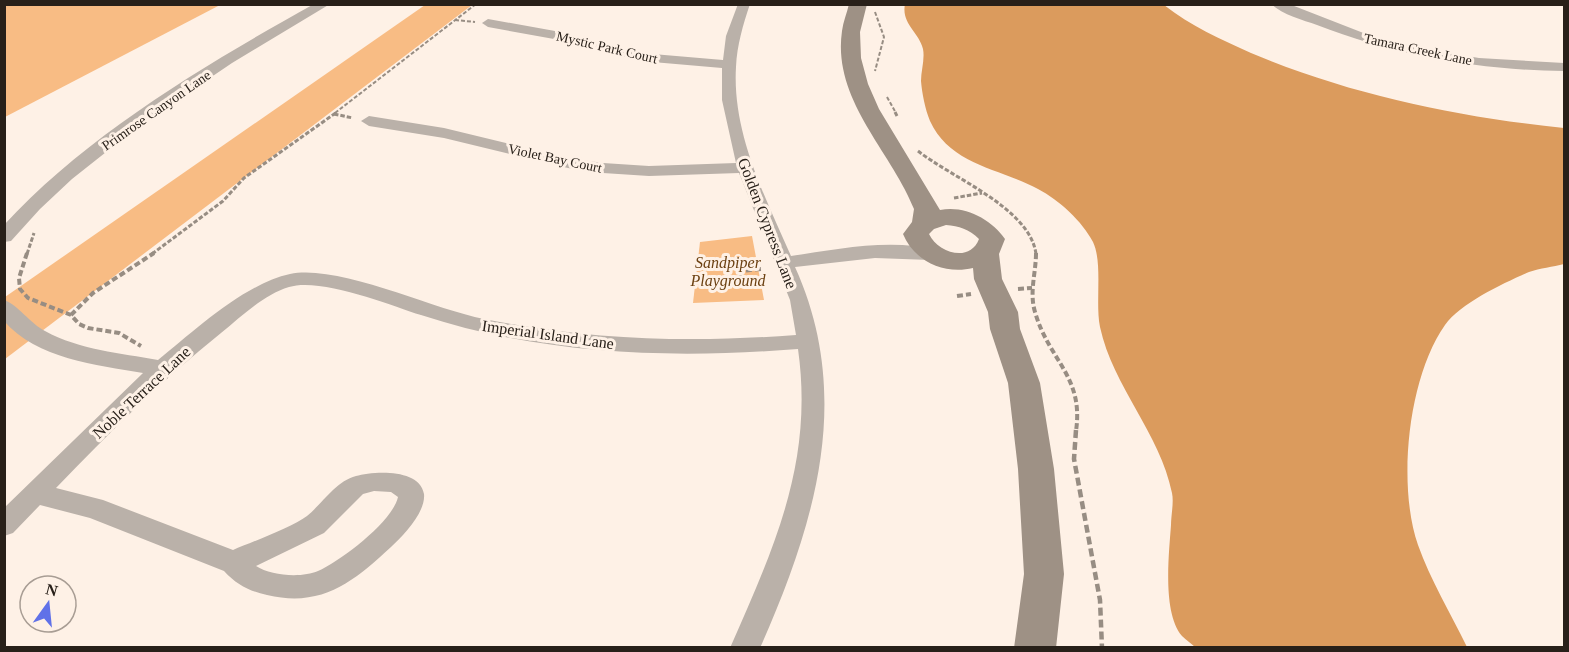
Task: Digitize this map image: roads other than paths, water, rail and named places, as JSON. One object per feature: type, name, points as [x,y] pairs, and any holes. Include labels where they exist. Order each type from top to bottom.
[{"type":"street","name":"Primrose Canyon Lane","points":[[4,237],[52,186],[174,94],[272,33],[324,4]]},
{"type":"street","name":"Golden Cypress Lane","points":[[744,4],[733,35],[727,64],[732,114],[744,168],[803,312],[808,341],[813,420],[808,472],[795,524],[774,586],[745,648]]},
{"type":"street","points":[[858,4],[852,20],[852,60],[859,93],[893,153],[912,179],[927,209],[922,225],[916,234],[917,241],[976,294],[1005,329]]},
{"type":"street","name":"Tamara Creek Lane","points":[[1277,4],[1360,37],[1415,50],[1482,63],[1564,67]]},
{"type":"street","name":"Mystic Park Court","points":[[488,23],[555,35],[641,57],[727,64]]},
{"type":"street","name":"Violet Bay Court","points":[[369,121],[444,133],[568,163],[603,168],[648,171],[744,168]]},
{"type":"street","points":[[783,263],[855,253],[895,251],[965,261],[986,254],[992,247],[992,239],[988,232],[912,179]]},
{"type":"street","points":[[855,253],[944,217],[969,220]]},
{"type":"street","points":[[986,254],[988,279],[1003,312],[1005,329],[1024,383],[1036,469],[1044,574],[1035,648]]},
{"type":"street","name":"Imperial Island Lane","points":[[294,280],[340,285],[459,320],[531,335],[596,343],[669,347],[764,345],[808,341]]},
{"type":"street","name":"Noble Terrace Lane","points":[[4,525],[162,369],[249,300],[273,287],[294,280]]},
{"type":"street","points":[[4,307],[29,332],[47,341],[83,353],[162,369]]},
{"type":"street","points":[[37,494],[94,508],[234,563],[246,577],[293,590],[322,584],[344,572],[396,527],[409,508],[411,494],[405,487],[392,482],[374,481],[355,486],[315,525],[234,563]]},
{"type":"park label","name":"Sandpiper Playground","points":[[728,271]]}]
